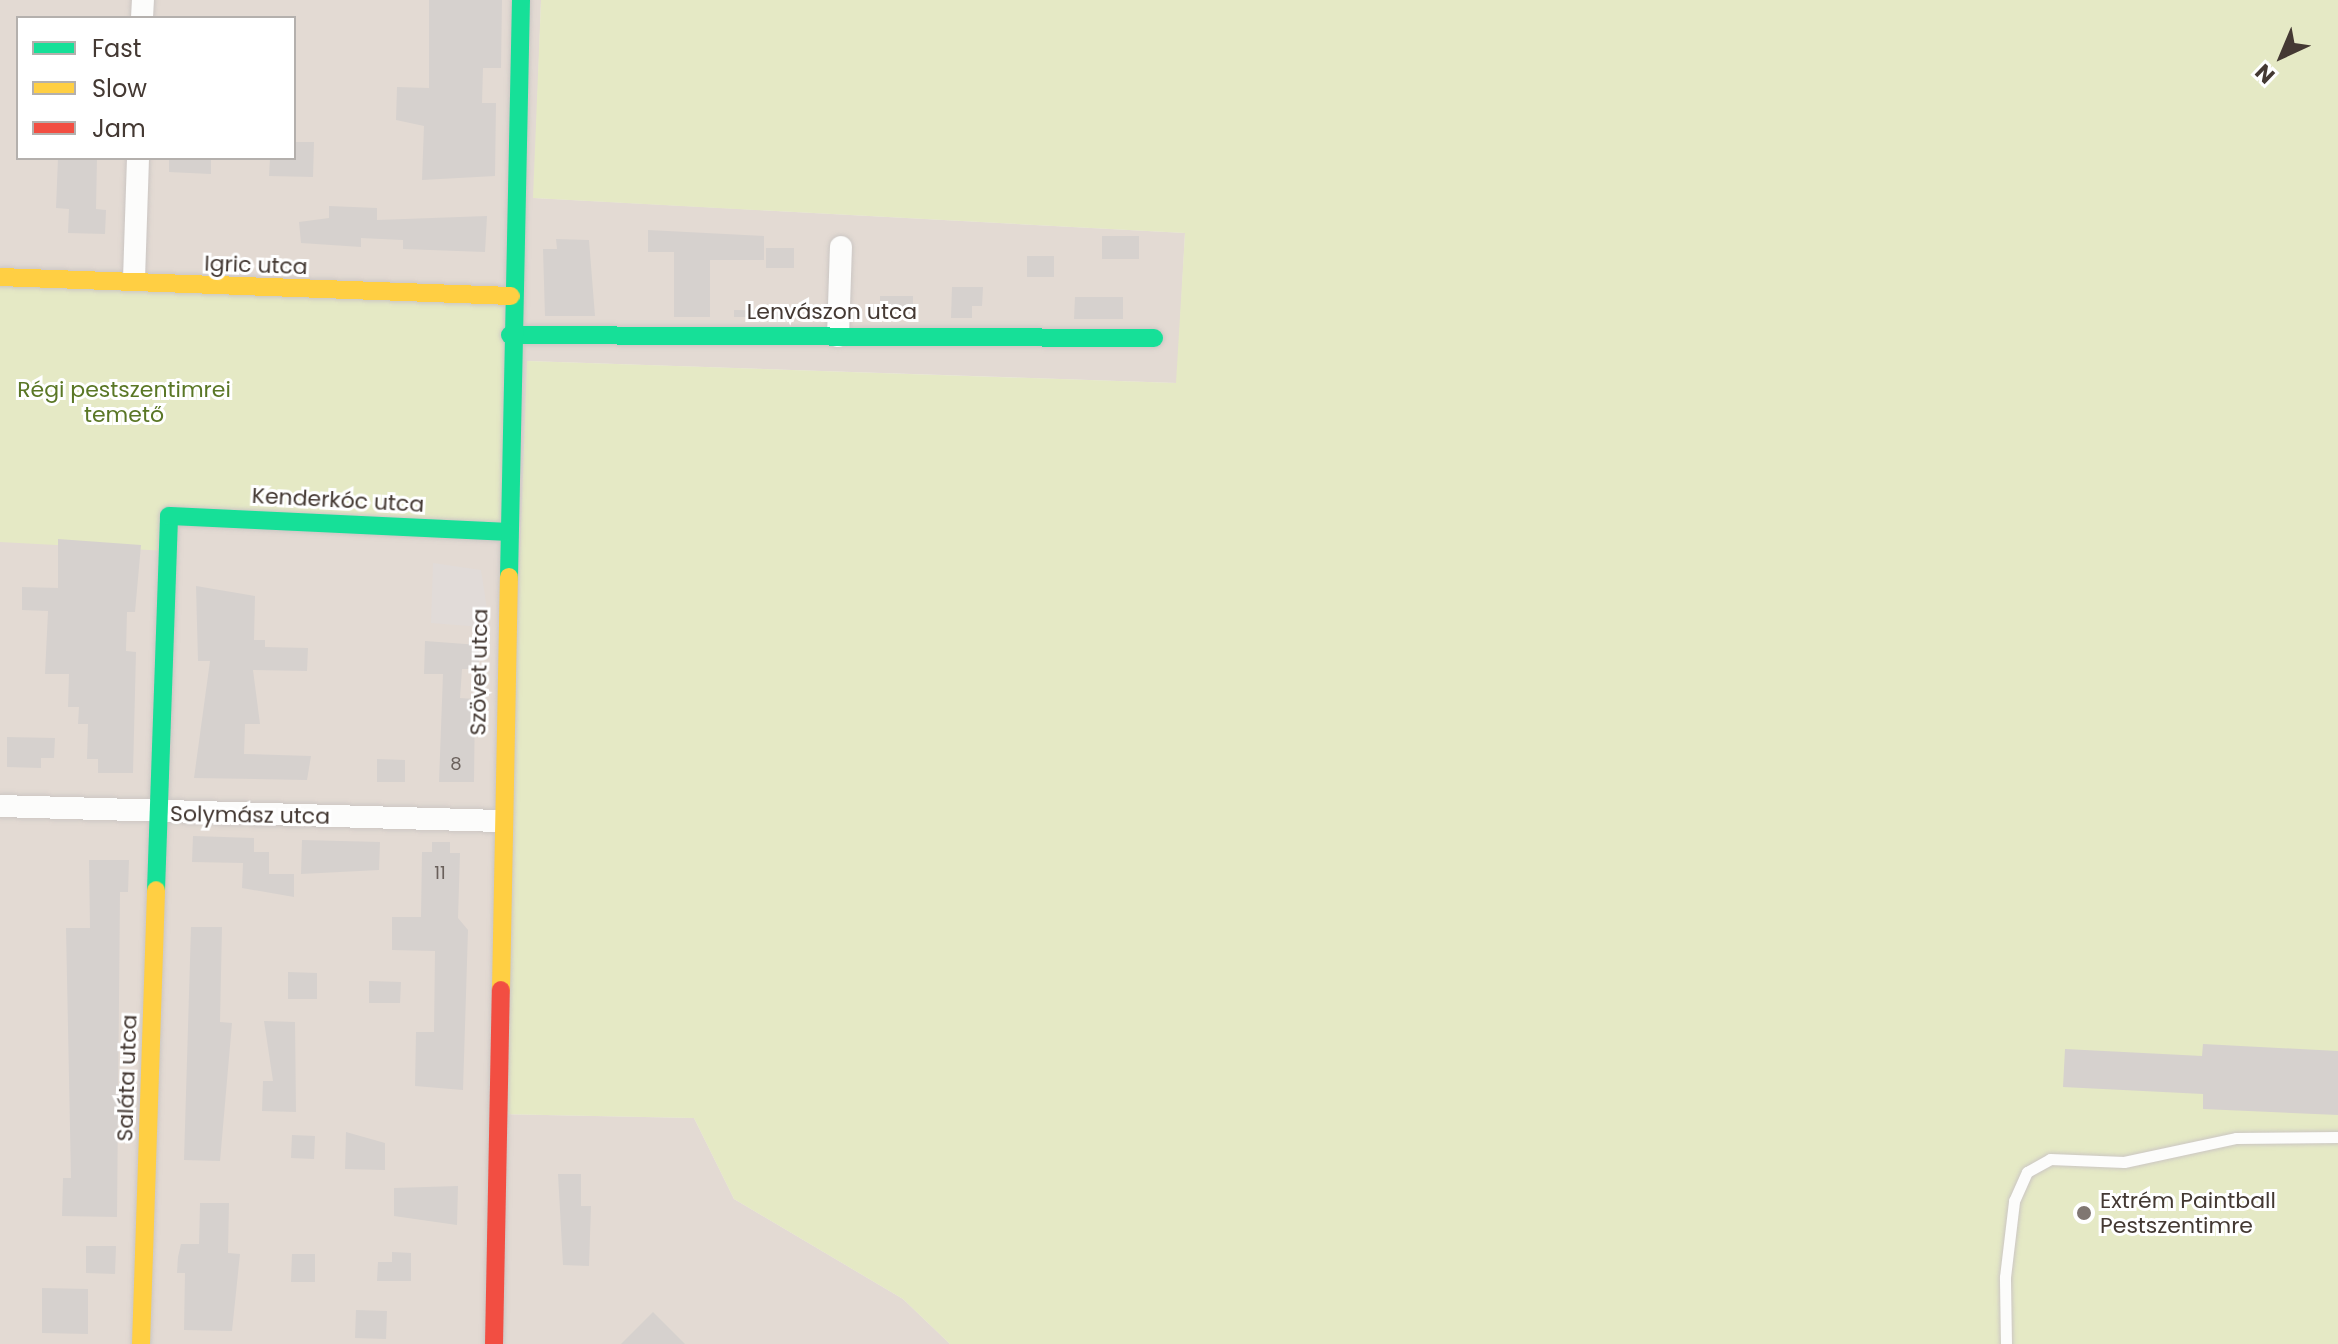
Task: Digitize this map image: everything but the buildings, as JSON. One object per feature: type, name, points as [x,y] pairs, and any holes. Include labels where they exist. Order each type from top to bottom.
[{"type":"street","name":"Szövet utca","points":[[494,1344],[500,821],[510,335],[521,0]]},
{"type":"street","points":[[134,279],[138,160]]},
{"type":"street","points":[[838,336],[841,247]]},
{"type":"street","name":"Igric utca","points":[[0,277],[134,279],[511,296]]},
{"type":"street","name":"Lenvászon utca","points":[[510,335],[1154,338]]},
{"type":"street","name":"Kenderkóc utca","points":[[169,516],[506,532]]},
{"type":"street","name":"Saláta utca","points":[[141,1344],[169,516]]},
{"type":"street","name":"Solymász utca","points":[[0,806],[161,814],[500,821]]},
{"type":"lane","points":[[2006,1344],[2008,1246],[2027,1172],[2050,1159],[2124,1162],[2236,1138],[2338,1137]]},
{"type":"shaded area","points":[[0,0],[541,0],[534,198],[1185,233],[1177,383],[528,361],[500,1114],[694,1118],[734,1199],[903,1299],[950,1344],[0,1344]]},
{"type":"shaded area","points":[[433,563],[481,570],[487,609],[481,627],[431,623]]},
{"type":"green space","points":[[541,0],[2338,0],[2338,1344],[950,1344],[903,1299],[734,1199],[694,1118],[500,1114],[527,361],[1176,383],[1185,233],[533,198]]},
{"type":"green space","name":"Régi pestszentimrei temető","points":[[0,277],[511,296],[506,532],[169,516],[168,551],[0,542]]},
{"type":"traffic: fast","points":[[509,577],[521,0]]},
{"type":"traffic: fast","points":[[510,335],[1154,338]]},
{"type":"traffic: fast","points":[[156,890],[169,516],[506,532]]},
{"type":"traffic: slow","points":[[0,277],[511,296]]},
{"type":"traffic: slow","points":[[501,990],[509,577]]},
{"type":"traffic: slow","points":[[141,1344],[156,890]]},
{"type":"traffic: jam","points":[[494,1344],[501,990]]},
{"type":"place","name":"Extrém Paintball Pestszentimre","points":[[2084,1213]]}]
